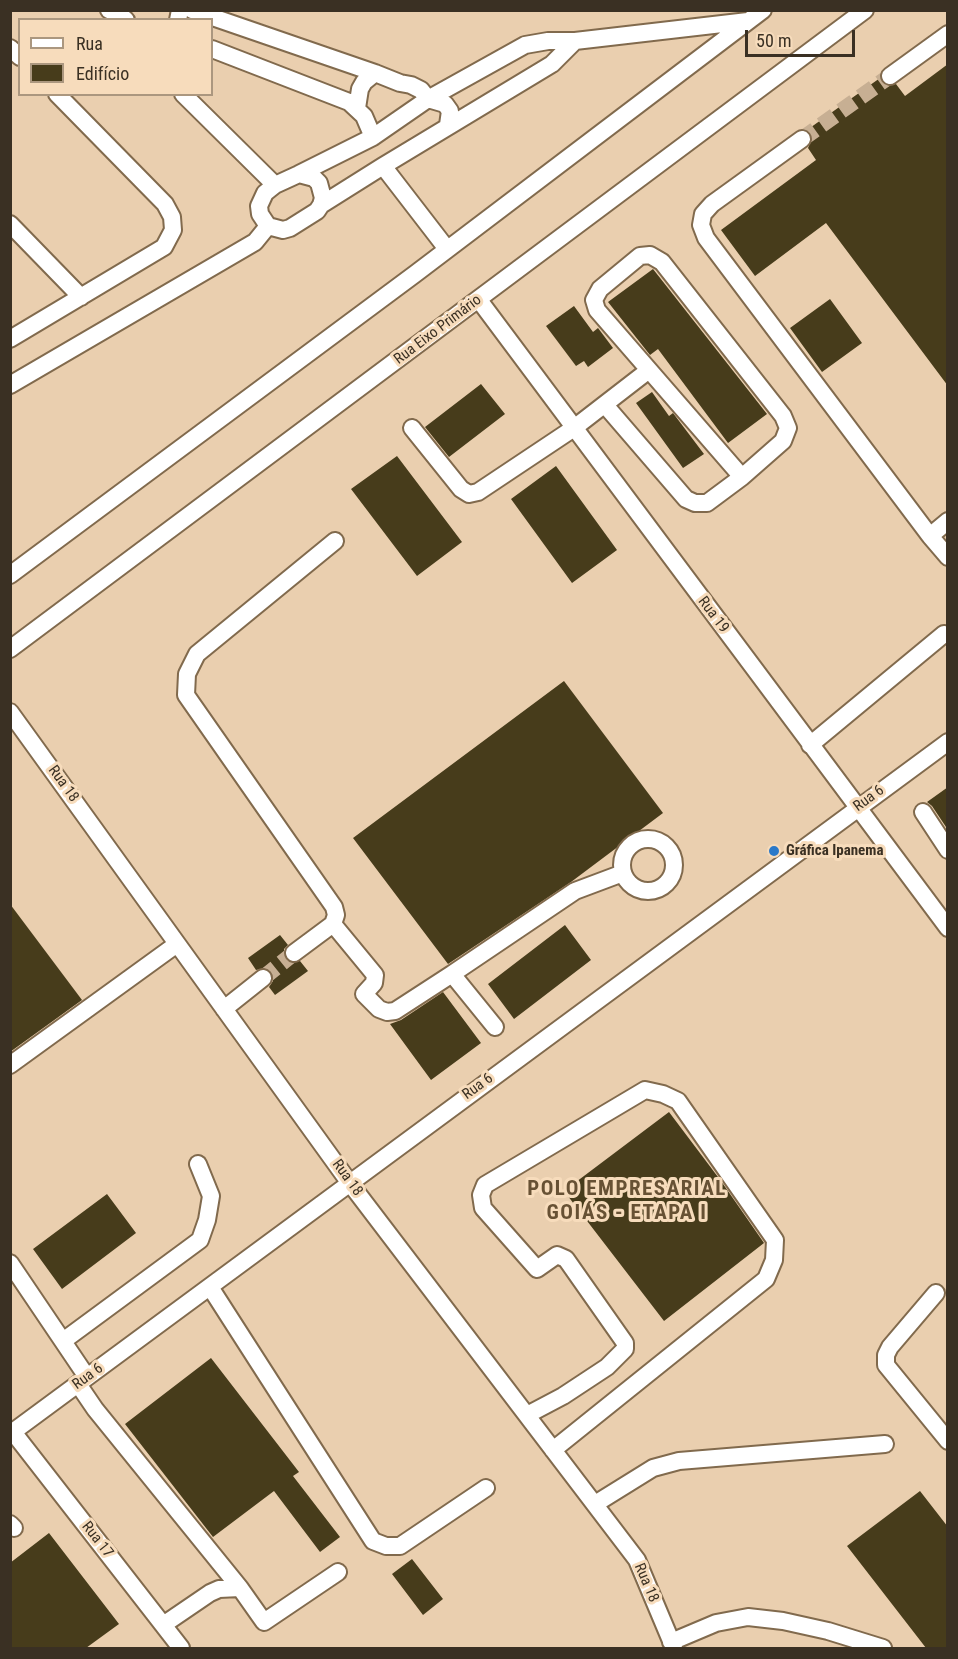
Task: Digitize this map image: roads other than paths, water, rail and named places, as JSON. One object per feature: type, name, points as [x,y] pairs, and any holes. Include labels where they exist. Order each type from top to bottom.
[{"type":"street","points":[[109,10],[125,18]]},
{"type":"street","points":[[192,10],[411,85],[420,90],[428,99],[445,104],[450,111],[448,125]]},
{"type":"street","points":[[10,575],[763,10]]},
{"type":"street","name":"Rua Eixo Primário","points":[[11,646],[479,300],[865,10]]},
{"type":"street","points":[[299,174],[307,175],[319,183],[323,198],[321,205],[317,211],[290,228],[283,230],[268,226],[260,214],[259,206],[261,199],[275,185],[373,136],[428,99],[525,45],[548,40],[575,41],[749,21]]},
{"type":"street","points":[[890,76],[948,34]]},
{"type":"street","points":[[321,205],[448,125],[552,64],[575,41]]},
{"type":"street","points":[[213,49],[349,102],[357,108],[373,136]]},
{"type":"street","points":[[357,108],[360,89],[364,82],[375,73]]},
{"type":"street","points":[[10,339],[164,247],[171,236],[174,224],[165,204],[59,96]]},
{"type":"street","points":[[185,96],[275,185]]},
{"type":"street","points":[[802,139],[712,204],[703,214],[701,225],[706,238],[948,557]]},
{"type":"street","points":[[383,166],[447,249]]},
{"type":"street","points":[[10,224],[81,297]]},
{"type":"street","points":[[10,385],[255,242],[268,226]]},
{"type":"street","points":[[605,405],[686,499],[696,503],[707,503],[742,477],[783,441],[788,428],[783,416],[662,262],[650,255],[640,256],[600,289],[594,300],[597,310],[742,477]]},
{"type":"street","name":"Rua 19","points":[[479,300],[856,808],[948,928]]},
{"type":"street","points":[[412,428],[461,489],[469,494],[478,492],[574,428],[649,370]]},
{"type":"street","points":[[930,536],[948,521]]},
{"type":"street","points":[[294,953],[333,924],[336,915],[334,907],[186,694],[187,674],[197,654],[335,542]]},
{"type":"street","points":[[810,745],[944,634]]},
{"type":"street","name":"Rua 18","points":[[10,712],[350,1182],[637,1560],[672,1645]]},
{"type":"street","name":"Rua 6","points":[[12,1433],[948,742]]},
{"type":"street","points":[[923,812],[948,850]]},
{"type":"street","points":[[333,924],[375,975],[374,983],[364,994],[379,1009],[387,1012],[395,1011],[575,891],[623,873]]},
{"type":"street","points":[[10,1065],[177,944]]},
{"type":"street","points":[[452,974],[495,1027]]},
{"type":"street","points":[[224,1009],[263,978]]},
{"type":"street","points":[[527,1415],[563,1396],[608,1366],[625,1349],[625,1343],[566,1259],[556,1255],[537,1269],[483,1208],[481,1195],[485,1185],[645,1090],[663,1094],[678,1101],[775,1240],[774,1260],[766,1279],[553,1450]]},
{"type":"street","points":[[63,1341],[200,1240],[207,1220],[211,1196],[198,1164]]},
{"type":"street","points":[[10,1263],[63,1341],[95,1409],[240,1588],[264,1622],[338,1572]]},
{"type":"street","points":[[210,1287],[373,1541],[386,1546],[400,1546],[486,1488]]},
{"type":"street","points":[[936,1293],[890,1347],[886,1355],[886,1365],[948,1441]]},
{"type":"street","name":"Rua 17","points":[[12,1433],[181,1648]]},
{"type":"street","points":[[595,1504],[653,1468],[679,1461],[885,1444]]},
{"type":"street","points":[[163,1625],[210,1593],[219,1589],[240,1588]]},
{"type":"street","points":[[672,1645],[716,1623],[748,1617],[828,1630],[883,1648]]},
{"type":"tunnel","points":[[802,139],[890,76]]},
{"type":"tunnel","points":[[263,978],[294,953]]},
{"type":"place","name":"Gráfica Ipanema","points":[[774,851]]},
{"type":"district","name":"POLO EMPRESARIAL GOIÁS - ETAPA I","points":[[627,1202]]}]
